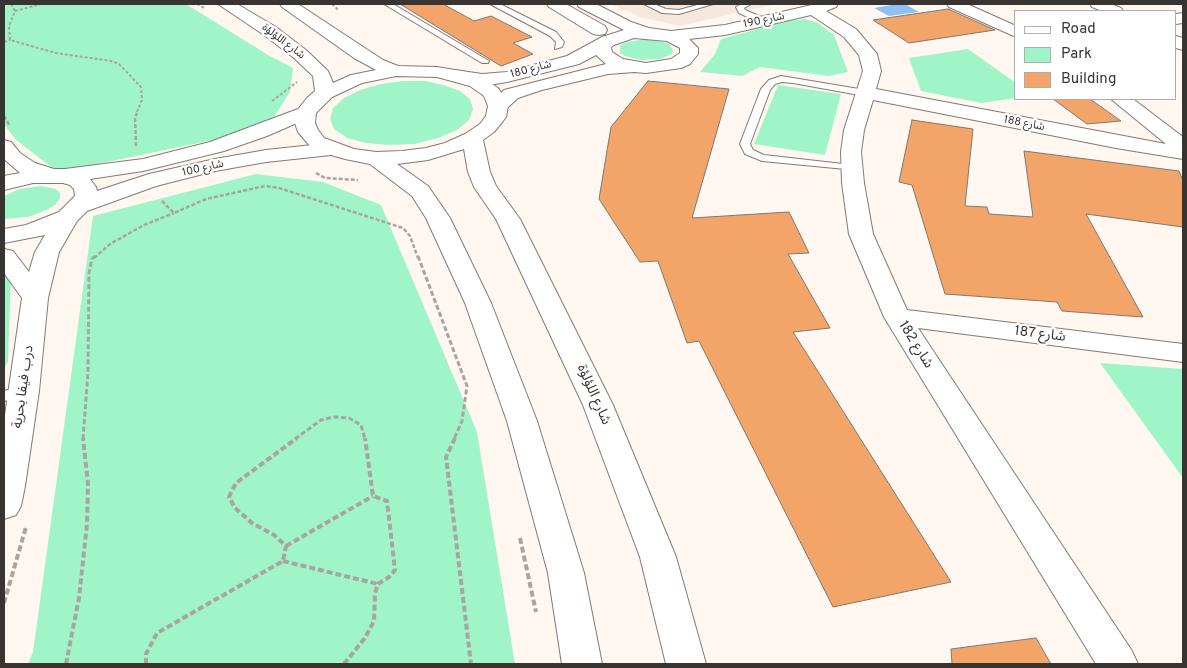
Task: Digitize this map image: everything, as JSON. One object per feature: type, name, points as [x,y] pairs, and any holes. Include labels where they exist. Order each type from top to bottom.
[{"type":"street","points":[[291,4],[360,54],[396,72]]},
{"type":"street","points":[[555,4],[602,32],[607,42],[602,50],[609,60],[631,67]]},
{"type":"street","points":[[585,4],[625,25],[646,33],[671,36],[689,48]]},
{"type":"street","points":[[957,4],[1014,31]]},
{"type":"street","points":[[1098,4],[1113,10]]},
{"type":"street","name":"شارع 190","points":[[671,36],[725,30],[823,7]]},
{"type":"street","name":"شارع 182","points":[[823,7],[850,33],[868,54],[872,71],[854,130],[851,152],[852,168],[861,234],[897,317],[1118,664]]},
{"type":"street","name":"شارع اللؤلؤة","points":[[219,8],[270,31],[300,54],[322,76],[325,93]]},
{"type":"street","name":"شارع 190","points":[[631,67],[661,68],[675,64],[684,60],[689,54],[689,48],[725,30]]},
{"type":"street","name":"شارع 180","points":[[456,75],[482,80],[507,77],[573,60],[627,34],[646,33]]},
{"type":"street","name":"شارع 180","points":[[498,106],[510,94],[536,86],[608,69],[631,67]]},
{"type":"street","points":[[370,169],[402,157],[428,154],[452,147],[472,138],[487,128],[496,117],[498,106],[492,93],[477,82],[456,75],[417,70],[396,72],[357,79],[325,93],[306,112],[304,122],[308,132],[317,142],[352,155],[370,169],[420,191],[438,218],[478,303],[522,421],[566,573],[582,664]]},
{"type":"street","name":"شارع 188","points":[[865,93],[1116,142],[1183,153]]},
{"type":"street","points":[[1122,100],[1183,147]]},
{"type":"street","name":"شارع 100","points":[[4,236],[30,232],[113,193],[146,173],[260,132],[306,112]]},
{"type":"street","points":[[8,138],[13,157],[27,168],[78,180],[85,187],[86,196],[73,212]]},
{"type":"street","name":"شارع اللؤلؤة","points":[[472,138],[479,172],[486,187],[508,219],[598,405],[658,557],[686,664]]},
{"type":"street","name":"شارع 100","points":[[4,183],[33,176],[146,173],[266,156],[332,149]]},
{"type":"street","name":"درب فيفا بحرية","points":[[15,514],[9,486],[14,393],[47,252],[73,212]]},
{"type":"street","points":[[4,256],[35,298]]},
{"type":"street","name":"شارع 187","points":[[897,317],[1183,353]]},
{"type":"lane","points":[[388,4],[485,60]]},
{"type":"lane","points":[[494,4],[553,34],[560,42],[558,46]]},
{"type":"lane","points":[[648,4],[665,11],[679,12],[709,4]]},
{"type":"lane","points":[[747,4],[740,7],[742,11],[763,21]]},
{"type":"lane","points":[[852,168],[762,158],[749,152],[746,144],[766,89],[772,82],[793,80],[865,93]]},
{"type":"path","points":[[11,4],[15,11]]},
{"type":"path","points":[[15,11],[42,4]]},
{"type":"path","points":[[197,4],[219,8]]},
{"type":"path","points":[[10,40],[9,26],[15,11]]},
{"type":"path","points":[[4,42],[10,40],[56,52],[111,61],[119,64],[131,75],[141,87],[142,100],[135,118],[134,142],[146,173],[166,207],[174,213]]},
{"type":"path","points":[[268,106],[272,100],[297,83],[299,75]]},
{"type":"path","points":[[4,116],[8,138]]},
{"type":"path","points":[[314,172],[325,178],[370,169]]},
{"type":"path","points":[[66,664],[79,598],[87,524],[88,484],[83,436],[88,372],[89,273],[92,259],[110,244],[144,225],[206,199],[265,186],[279,188],[403,228],[410,236],[467,386],[462,420],[446,457],[471,664]]},
{"type":"path","points":[[286,546],[274,535],[252,523],[235,508],[229,497],[236,483],[321,420],[334,417],[349,418],[361,425],[364,433],[373,496]]},
{"type":"path","points":[[283,561],[286,546],[373,496],[387,500],[395,570],[389,577],[378,584],[375,593],[374,621],[365,638],[344,664]]},
{"type":"path","points":[[4,603],[15,514]]},
{"type":"path","points":[[519,533],[537,617]]},
{"type":"path","points":[[146,664],[146,654],[157,633],[283,561],[378,584]]},
{"type":"shaded area","points":[[611,4],[776,4],[680,26],[640,17]]},
{"type":"green space","points":[[4,4],[186,4],[268,55],[293,68],[290,92],[274,117],[227,137],[69,170],[55,170],[15,139],[4,124]]},
{"type":"green space","points":[[805,19],[818,23],[834,35],[848,72],[829,76],[760,67],[742,76],[700,72],[715,54],[721,39],[787,21]]},
{"type":"green space","points":[[645,39],[668,43],[673,50],[672,54],[660,59],[641,60],[620,53],[620,46],[624,43]]},
{"type":"green space","points":[[968,49],[1014,82],[1014,98],[981,103],[921,91],[909,58]]},
{"type":"green space","points":[[425,81],[460,91],[470,99],[473,109],[469,120],[457,130],[438,138],[415,144],[389,145],[366,143],[347,138],[334,129],[330,119],[333,108],[344,98],[360,90],[381,84]]},
{"type":"green space","points":[[778,85],[841,94],[825,155],[754,144]]},
{"type":"green space","points":[[256,174],[323,182],[381,205],[477,432],[515,664],[28,664],[33,652],[93,216]]},
{"type":"green space","points":[[41,186],[56,189],[60,193],[60,198],[56,204],[49,209],[28,217],[4,219],[4,196],[19,189]]},
{"type":"green space","points":[[4,266],[11,275],[8,362],[4,368]]},
{"type":"green space","points":[[1100,363],[1183,369],[1183,478]]},
{"type":"water","points":[[905,4],[919,12],[889,16],[874,8]]},
{"type":"building","points":[[400,4],[443,4],[474,21],[491,16],[532,37],[513,43],[533,54],[501,66]]},
{"type":"building","points":[[948,9],[995,30],[909,43],[873,20]]},
{"type":"building","points":[[648,81],[729,89],[692,218],[789,212],[809,253],[788,254],[830,328],[793,332],[951,582],[833,607],[699,341],[687,343],[658,261],[640,262],[599,199],[611,127]]},
{"type":"building","points":[[1054,100],[1091,100],[1121,121],[1087,124]]},
{"type":"building","points":[[912,120],[973,129],[965,206],[987,207],[989,214],[1033,217],[1024,151],[1179,171],[1183,181],[1183,227],[1086,214],[1143,317],[1062,311],[1057,302],[945,294],[912,185],[899,182]]},
{"type":"building","points":[[1036,638],[1051,664],[952,664],[951,649]]}]
